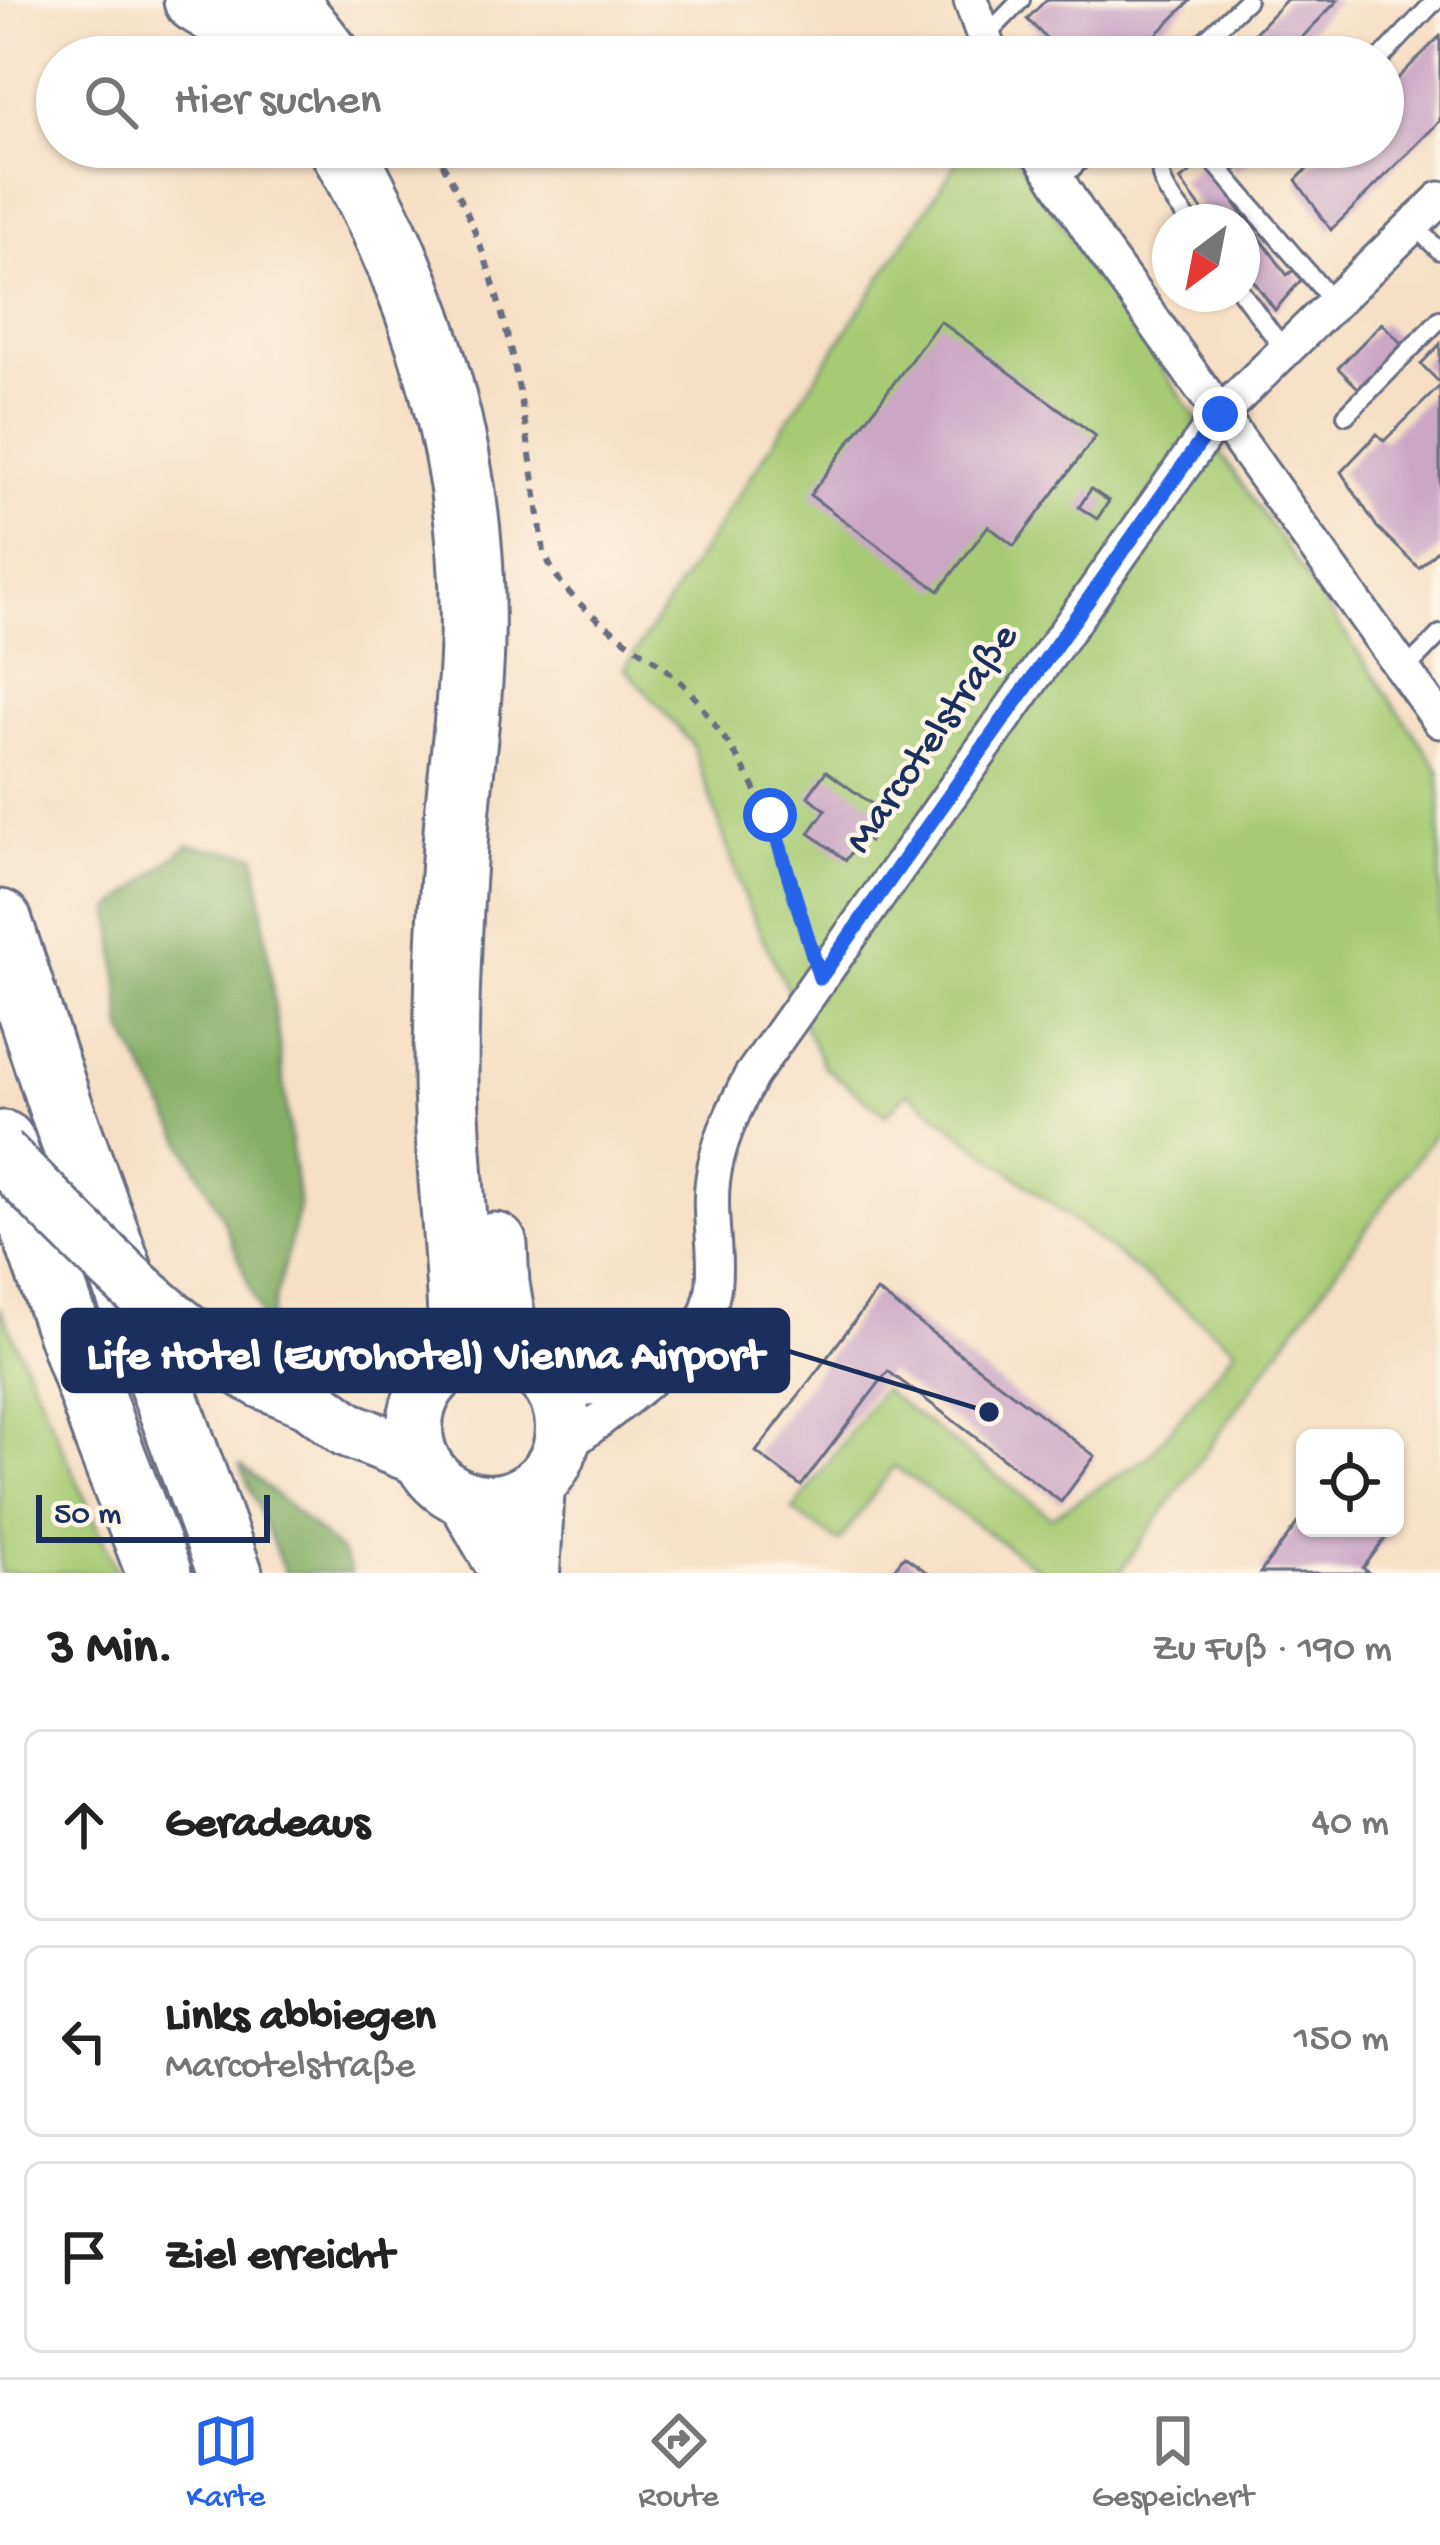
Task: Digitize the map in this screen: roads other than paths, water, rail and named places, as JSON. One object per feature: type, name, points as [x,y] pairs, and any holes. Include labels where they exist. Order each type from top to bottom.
[{"type":"highway","points":[[196,0],[251,36]]},
{"type":"highway","points":[[284,0],[312,36]]},
{"type":"highway","points":[[353,168],[381,218],[424,325],[450,414],[465,513],[472,640],[455,835],[446,1079],[487,1375]]},
{"type":"highway","points":[[400,168],[453,280],[481,378],[500,479],[510,576],[509,670],[486,1035],[497,1284],[487,1375]]},
{"type":"highway","points":[[0,922],[69,1130],[230,1573]]},
{"type":"highway","points":[[0,1136],[107,1442],[159,1573]]},
{"type":"main road","points":[[0,1154],[164,1314],[226,1361],[287,1391],[347,1429],[421,1458]]},
{"type":"main road","points":[[487,1375],[415,1425],[421,1458],[439,1483],[465,1498],[503,1500],[548,1468]]},
{"type":"main road","points":[[287,1391],[487,1375],[561,1412],[532,1573]]},
{"type":"main road","points":[[465,1498],[508,1573]]},
{"type":"street","points":[[971,0],[983,36]]},
{"type":"street","points":[[1048,168],[1440,721]]},
{"type":"street","name":"Marcotelstraße","points":[[548,1468],[675,1358],[700,1328],[714,1288],[712,1184],[723,1132],[751,1076],[1220,414],[1440,200]]},
{"type":"street","points":[[487,1375],[645,1380]]},
{"type":"lane","points":[[996,36],[1021,0]]},
{"type":"lane","points":[[1208,36],[1247,0]]},
{"type":"lane","points":[[1402,36],[1436,0]]},
{"type":"lane","points":[[1057,183],[1072,168]]},
{"type":"lane","points":[[1161,168],[1160,182],[1176,204]]},
{"type":"lane","points":[[1219,168],[1334,303]]},
{"type":"lane","points":[[1413,225],[1440,251]]},
{"type":"lane","points":[[1256,312],[1285,351]]},
{"type":"lane","points":[[1346,415],[1440,320]]},
{"type":"lane","points":[[1404,671],[1440,634]]},
{"type":"place","name":"Life Hotel (Eurohotel) Vienna Airport","points":[[989,1412]]}]
